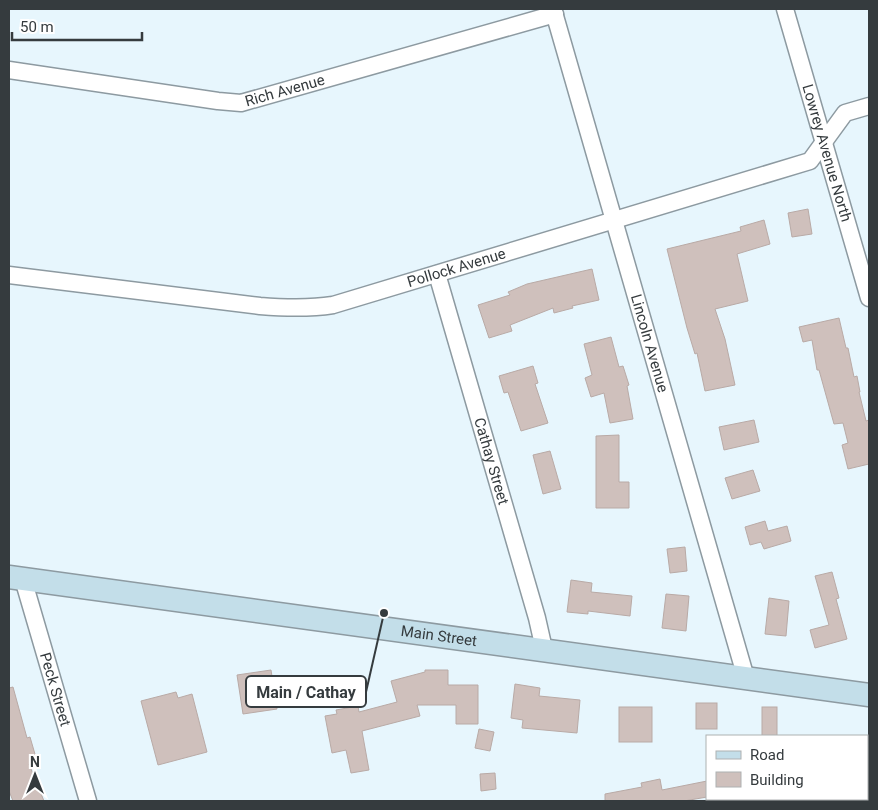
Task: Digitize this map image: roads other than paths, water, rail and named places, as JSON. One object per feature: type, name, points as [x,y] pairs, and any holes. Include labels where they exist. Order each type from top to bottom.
[{"type":"main road","name":"Main Street","points":[[16,578],[869,695]]},
{"type":"street","name":"Lowrey Avenue North","points":[[785,9],[869,298]]},
{"type":"street","name":"Rich Avenue","points":[[9,70],[241,103],[554,11]]},
{"type":"street","name":"Lincoln Avenue","points":[[554,11],[746,678]]},
{"type":"street","name":"Pollock Avenue","points":[[9,274],[250,305],[298,309],[315,308],[437,274],[810,162],[845,113],[869,106]]},
{"type":"street","name":"Cathay Street","points":[[437,274],[544,649]]},
{"type":"street","name":"Peck Street","points":[[16,578],[88,801]]},
{"type":"place","name":"Main / Cathay","points":[[384,613]]}]
